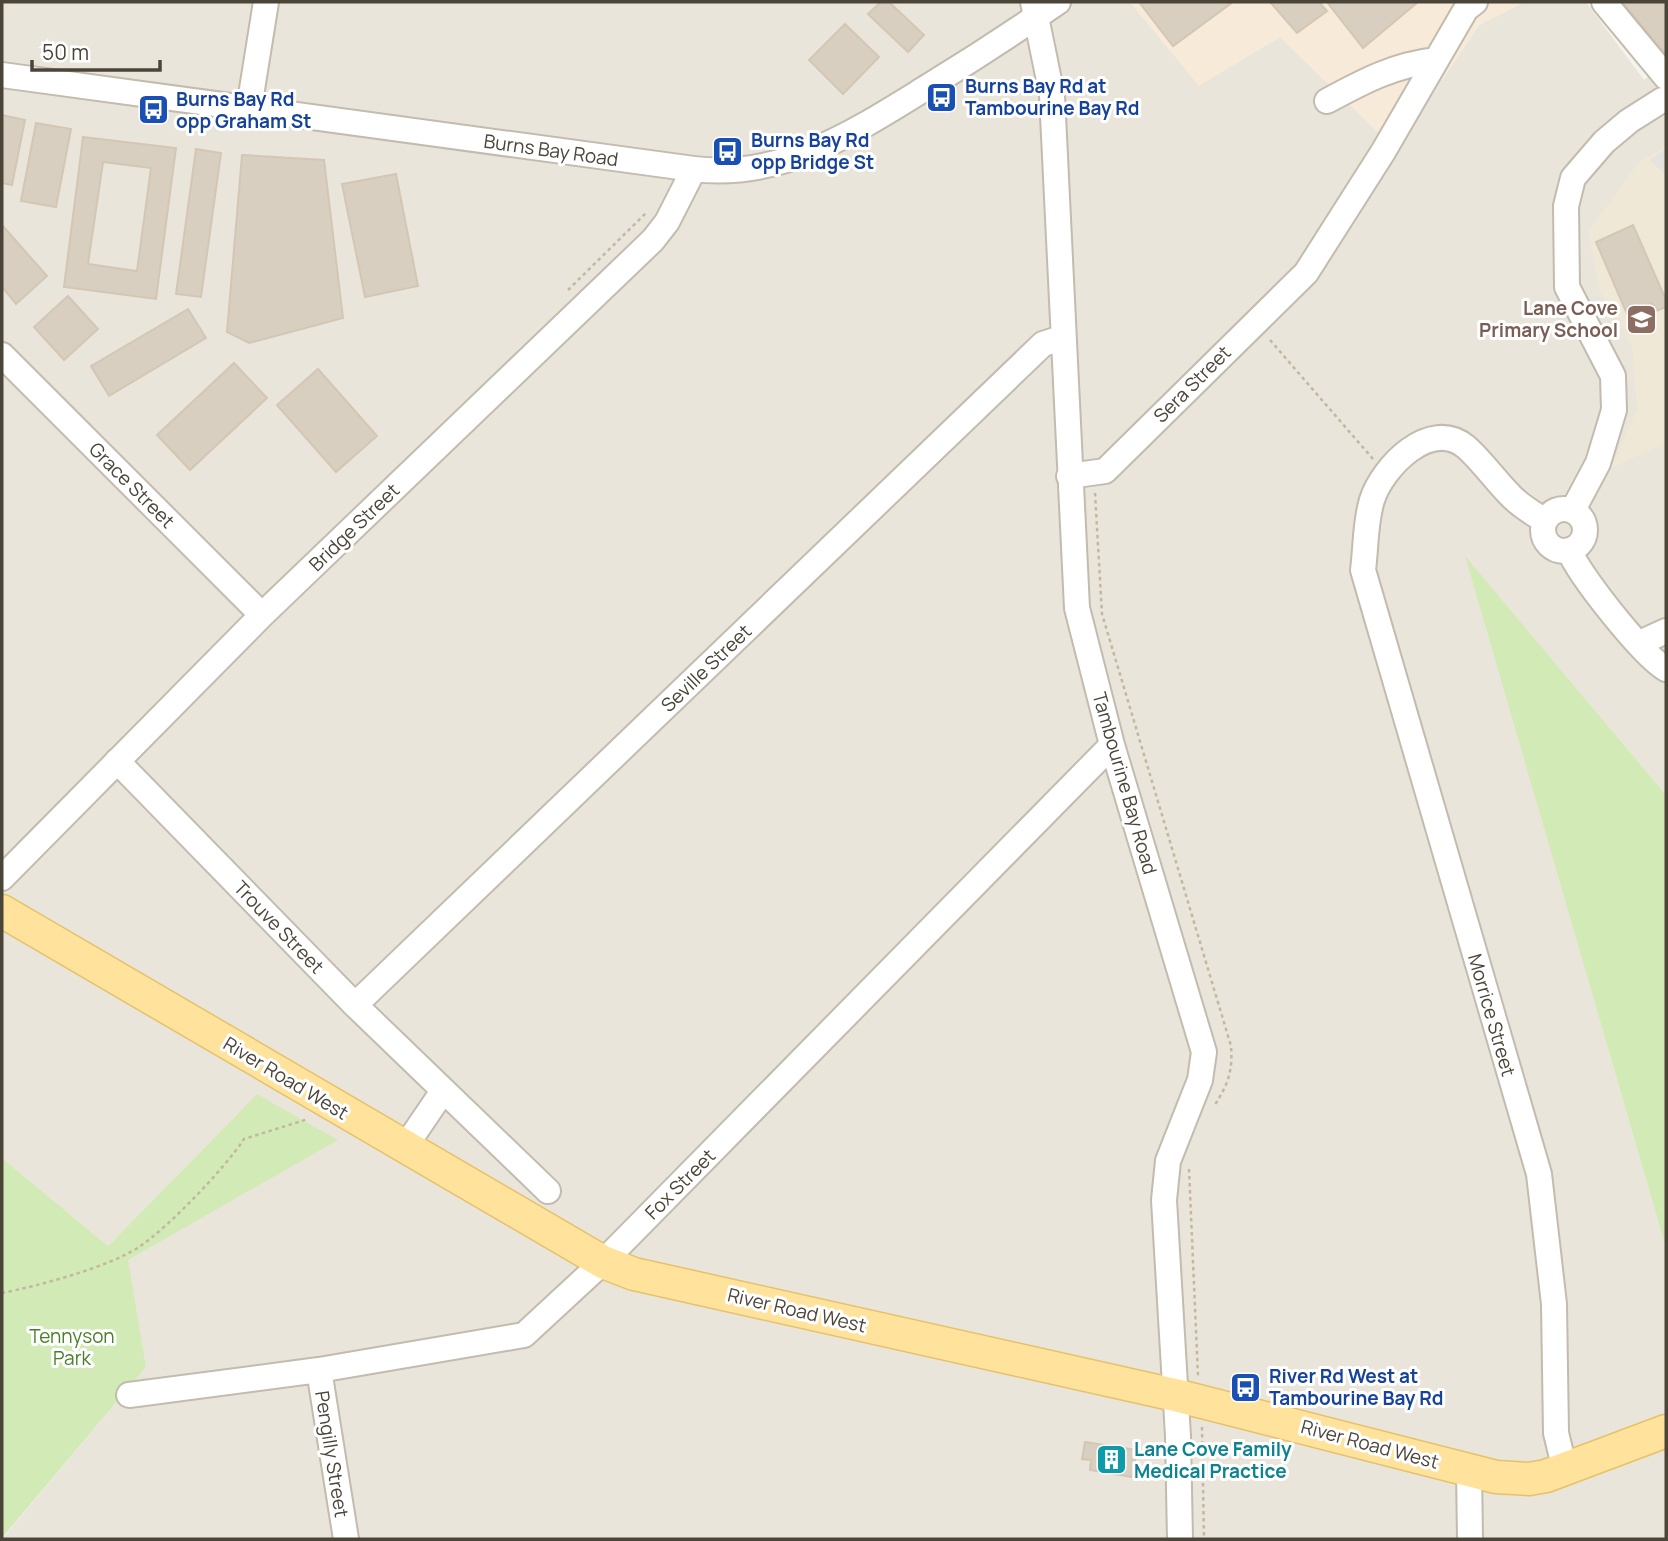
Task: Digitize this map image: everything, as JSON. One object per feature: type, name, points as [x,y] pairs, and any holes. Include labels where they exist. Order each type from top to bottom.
[{"type":"main road","name":"River Road West","points":[[2,911],[603,1262],[648,1277],[1175,1395],[1496,1477],[1529,1479],[1565,1471],[1666,1431]]},
{"type":"street","points":[[249,108],[266,2]]},
{"type":"street","name":"Burns Bay Road","points":[[2,75],[694,169],[748,170],[786,162],[821,149],[894,108],[1035,9],[1058,2]]},
{"type":"street","name":"Sera Street","points":[[1069,476],[1105,471],[1254,321],[1306,273],[1466,9],[1475,2]]},
{"type":"street","points":[[1573,510],[1598,463],[1614,410],[1613,376],[1567,287],[1566,206],[1573,178],[1604,142],[1665,89],[1604,2]]},
{"type":"street","name":"Tambourine Bay Road","points":[[1035,9],[1052,95],[1061,338],[1077,608],[1112,745],[1204,1052],[1200,1080],[1172,1146],[1165,1178],[1164,1235],[1175,1395],[1180,1539]]},
{"type":"street","points":[[1327,102],[1378,72],[1407,63],[1436,60]]},
{"type":"street","name":"Bridge Street","points":[[2,878],[262,615],[653,240],[667,222],[694,169]]},
{"type":"street","name":"Seville Street","points":[[355,1005],[1044,344],[1061,338]]},
{"type":"street","name":"Grace Street","points":[[2,355],[262,615]]},
{"type":"street","points":[[1387,475],[1410,449],[1419,444],[1434,439],[1459,442],[1512,497],[1545,521]]},
{"type":"street","name":"Morrice Street","points":[[1387,475],[1372,500],[1363,570],[1539,1174],[1554,1304],[1556,1433],[1565,1471]]},
{"type":"street","points":[[1573,510],[1582,519],[1585,532],[1580,544],[1569,550],[1556,549],[1546,540],[1545,521],[1554,511],[1573,510]]},
{"type":"street","points":[[1569,550],[1575,564],[1640,643],[1666,668]]},
{"type":"street","points":[[1640,643],[1666,631]]},
{"type":"street","name":"Fox Street","points":[[130,1395],[319,1370],[524,1335],[603,1262],[1112,745]]},
{"type":"street","name":"Trouve Street","points":[[117,761],[355,1005],[548,1191]]},
{"type":"street","points":[[405,1147],[443,1091]]},
{"type":"street","name":"Pengilly Street","points":[[319,1370],[346,1539]]},
{"type":"street","points":[[1469,1471],[1470,1539]]},
{"type":"path","points":[[562,297],[649,211]]},
{"type":"path","points":[[1254,321],[1387,475]]},
{"type":"path","points":[[2,1293],[39,1286],[138,1248],[229,1161],[244,1139],[314,1118]]},
{"type":"path","points":[[1202,1423],[1204,1539]]},
{"type":"shaded area","points":[[2,2],[1130,2],[1199,85],[1280,37],[1379,133],[1398,145],[1479,25],[1524,2],[1586,2],[1644,80],[1666,64],[1666,795],[1466,558],[1666,1248],[1666,1539],[2,1539],[146,1367],[127,1260],[337,1140],[257,1094],[108,1246],[2,1158]]},
{"type":"shaded area","points":[[1130,2],[1524,2],[1479,25],[1398,145],[1379,133],[1280,37],[1199,86]]},
{"type":"shaded area","name":"Lane Cove Primary School","points":[[1666,146],[1666,443],[1611,468],[1637,409],[1632,345],[1600,292],[1588,232],[1638,163]]},
{"type":"shaded area","points":[[1666,149],[1666,175],[1650,160]]},
{"type":"green space","points":[[1465,556],[1666,795],[1666,1248]]},
{"type":"green space","name":"Tennyson Park","points":[[257,1094],[338,1140],[128,1260],[146,1367],[2,1538],[2,1158],[108,1246]]},
{"type":"building","points":[[881,2],[889,2],[924,35],[908,52],[868,14]]},
{"type":"building","points":[[1139,2],[1233,2],[1173,46]]},
{"type":"building","points":[[1270,2],[1319,2],[1327,11],[1297,33]]},
{"type":"building","points":[[1327,2],[1418,2],[1363,48]]},
{"type":"building","points":[[1622,2],[1666,2],[1666,55]]},
{"type":"building","points":[[845,24],[879,57],[843,94],[809,60]]},
{"type":"building","points":[[2,115],[25,120],[12,185],[2,183]]},
{"type":"building","points":[[36,123],[71,129],[56,207],[21,201]]},
{"type":"building","points":[[83,137],[176,148],[156,299],[64,287]],"holes":[[[103,162],[151,168],[137,271],[88,264]]]},
{"type":"building","points":[[196,149],[221,153],[201,297],[176,294]]},
{"type":"building","points":[[242,155],[324,160],[343,318],[249,343],[227,332]]},
{"type":"building","points":[[396,174],[418,286],[365,297],[342,184]]},
{"type":"building","points":[[2,225],[47,276],[16,304],[2,287]]},
{"type":"building","points":[[1633,225],[1666,300],[1666,307],[1656,311],[1652,303],[1627,314],[1596,242]]},
{"type":"building","points":[[68,296],[98,329],[64,360],[34,327]]},
{"type":"building","points":[[188,309],[206,338],[109,396],[91,366]]},
{"type":"building","points":[[234,363],[267,398],[190,470],[157,435]]},
{"type":"building","points":[[318,369],[377,436],[336,472],[277,405]]},
{"type":"building","name":"Lane Cove Family Medical Practice","points":[[1085,1442],[1137,1450],[1132,1477],[1090,1470],[1091,1460],[1082,1459]]},
{"type":"place","name":"Burns Bay Rd at Tambourine Bay Rd","points":[[942,97]]},
{"type":"place","name":"Burns Bay Rd opp Graham St","points":[[153,110]]},
{"type":"place","name":"Burns Bay Rd opp Bridge St","points":[[728,151]]},
{"type":"place","name":"Lane Cove Primary School","points":[[1641,319]]},
{"type":"place","name":"River Rd West at Tambourine Bay Rd","points":[[1246,1387]]},
{"type":"place","name":"Lane Cove Family Medical Practice","points":[[1111,1460]]}]
